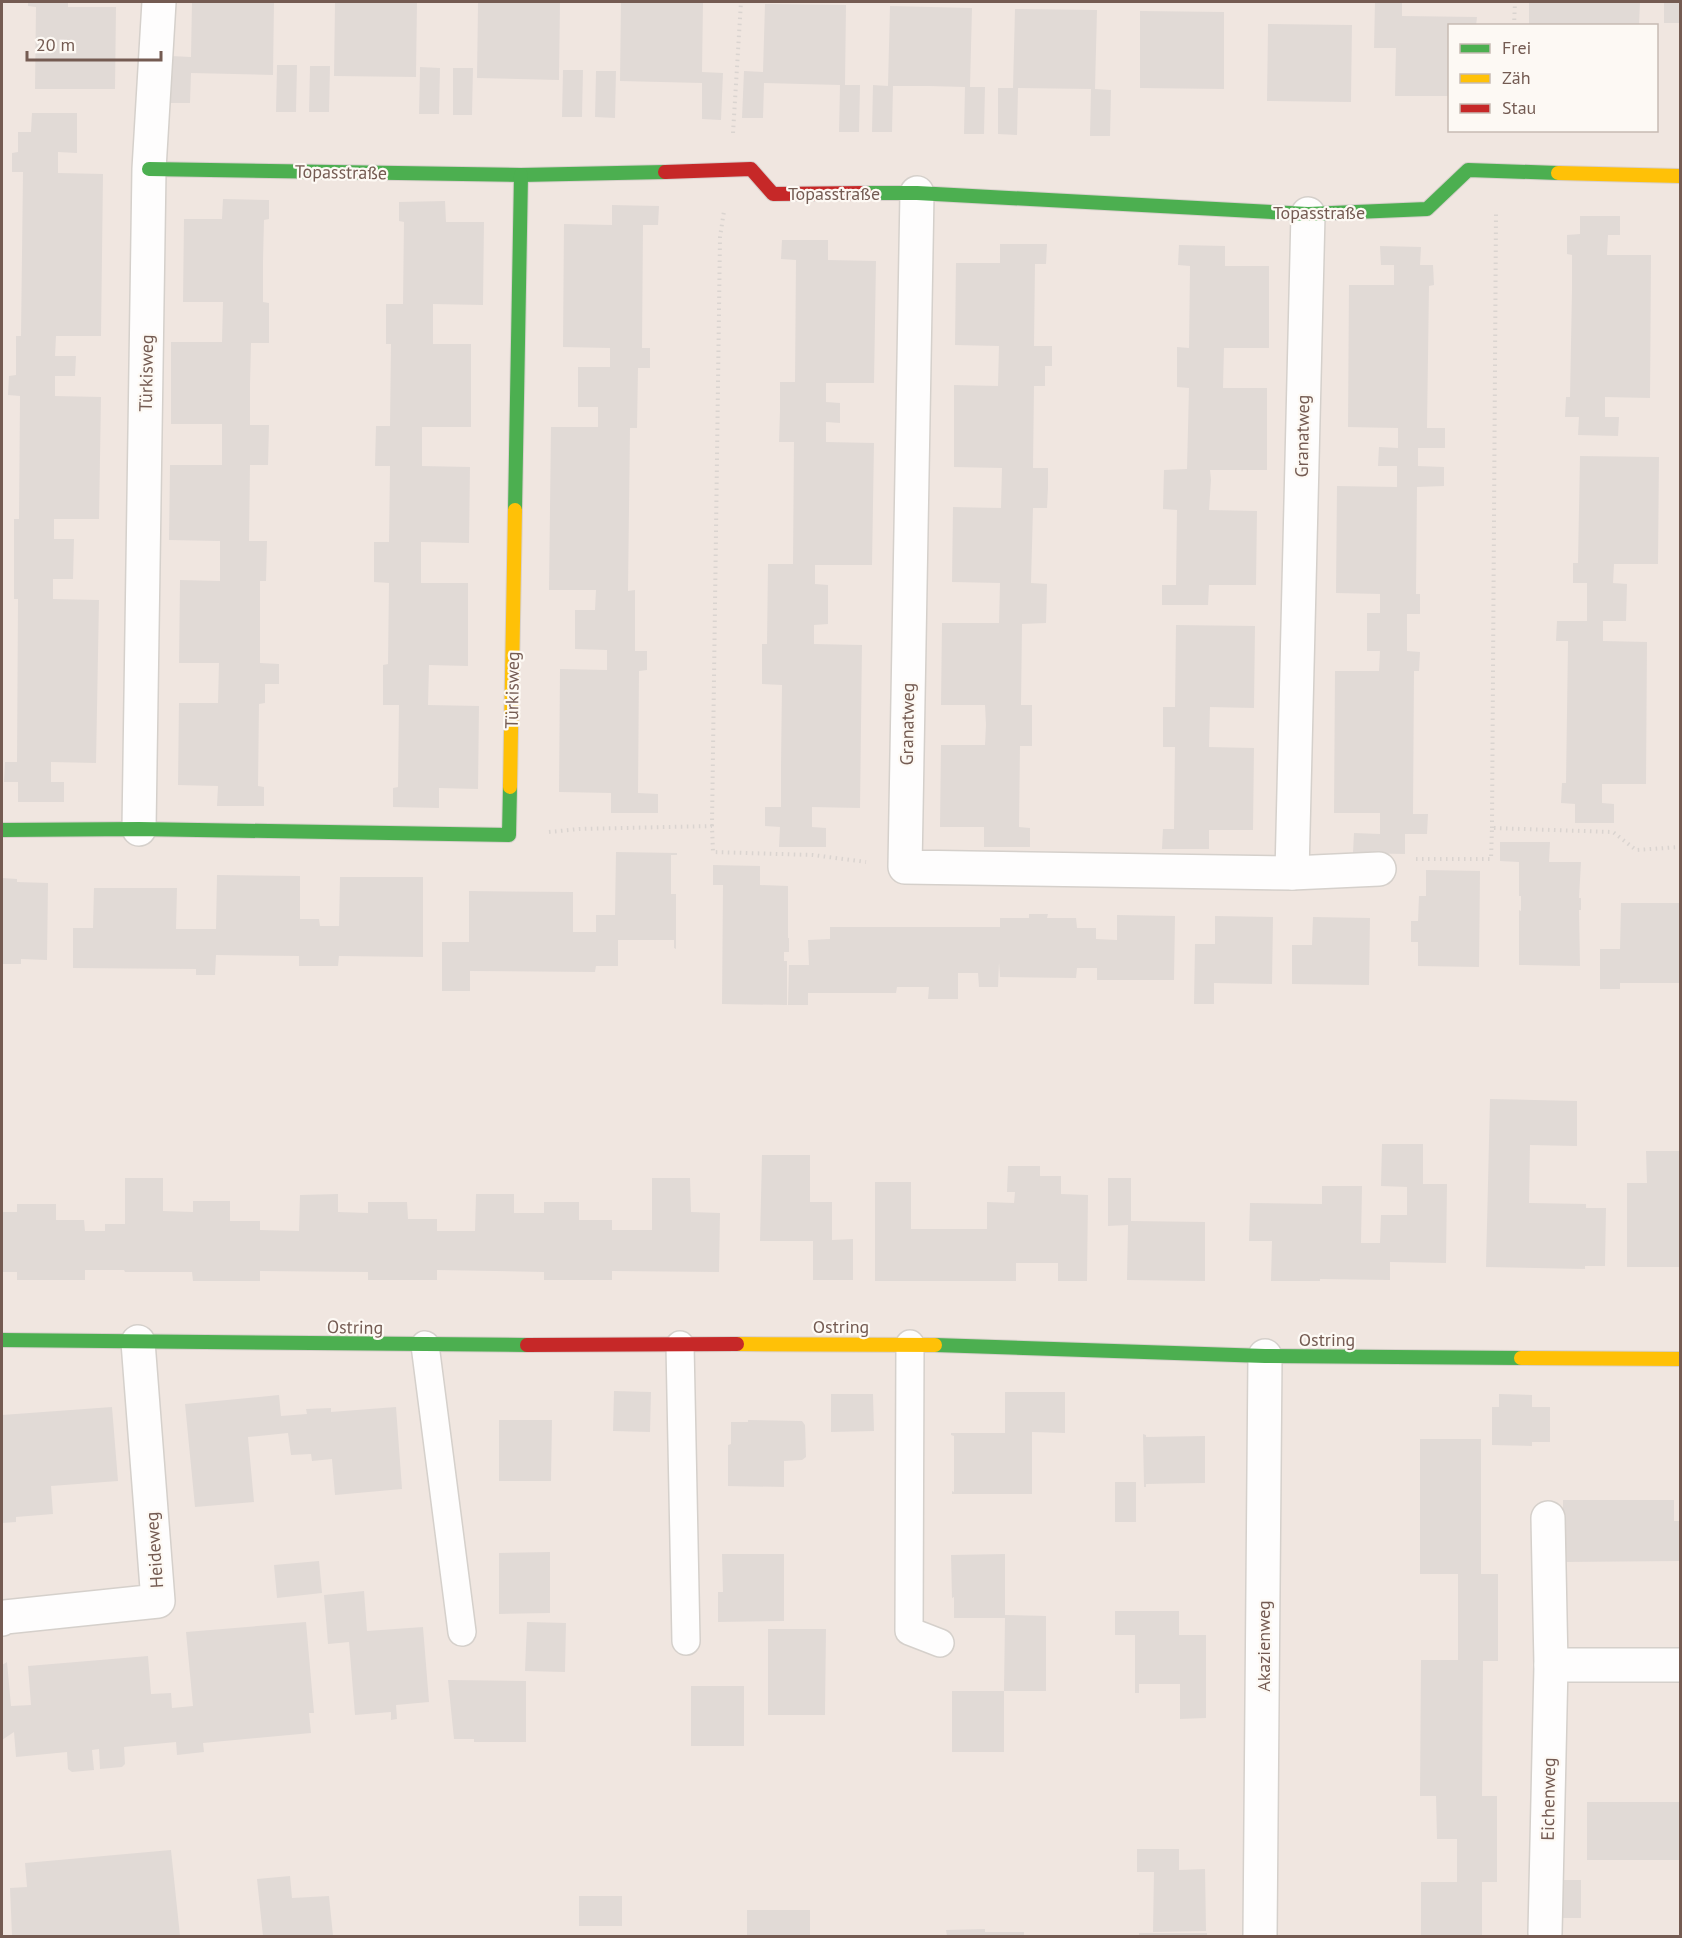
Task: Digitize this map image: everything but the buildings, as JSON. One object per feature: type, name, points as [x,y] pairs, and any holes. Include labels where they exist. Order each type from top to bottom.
[{"type":"street","points":[[149,169],[159,2]]},
{"type":"street","name":"Topasstraße","points":[[149,169],[521,175],[751,169],[773,194],[917,193],[1308,214],[1427,209],[1468,170],[1680,176]]},
{"type":"street","name":"Türkisweg","points":[[138,829],[149,169]]},
{"type":"street","name":"Türkisweg","points":[[509,835],[521,175]]},
{"type":"street","name":"Granatweg","points":[[904,867],[917,193]]},
{"type":"street","name":"Granatweg","points":[[1292,873],[1308,214]]},
{"type":"street","points":[[2,830],[138,829],[509,835]]},
{"type":"street","points":[[904,867],[1292,873],[1379,869]]},
{"type":"street","name":"Ostring","points":[[2,1340],[425,1345],[910,1344],[1265,1356],[1680,1359]]},
{"type":"street","name":"Heideweg","points":[[2,1619],[158,1601],[138,1342]]},
{"type":"street","name":"Akazienweg","points":[[1260,1936],[1265,1356]]},
{"type":"street","name":"Eichenweg","points":[[1545,1933],[1551,1665],[1548,1518]]},
{"type":"street","points":[[1551,1665],[1680,1665]]},
{"type":"lane","points":[[910,1344],[909,1631],[940,1643]]},
{"type":"lane","points":[[425,1345],[462,1632]]},
{"type":"lane","points":[[680,1346],[686,1641]]},
{"type":"path","points":[[741,2],[730,171],[720,237],[713,852],[813,855],[904,867]]},
{"type":"path","points":[[1514,24],[1515,2]]},
{"type":"path","points":[[1379,869],[1386,859],[1491,860],[1496,171]]},
{"type":"path","points":[[509,835],[579,829],[712,826]]},
{"type":"path","points":[[1492,828],[1613,832],[1636,850],[1680,847]]},
{"type":"shaded area","points":[[2,2],[1680,2],[1680,1936],[2,1936]]},
{"type":"traffic: fast","points":[[149,169],[521,175],[665,172]]},
{"type":"traffic: fast","points":[[865,193],[917,193],[1308,214],[1427,209],[1468,170],[1558,173]]},
{"type":"traffic: fast","points":[[515,510],[521,175]]},
{"type":"traffic: fast","points":[[2,830],[139,829],[509,835],[510,787]]},
{"type":"traffic: fast","points":[[2,1340],[527,1345]]},
{"type":"traffic: fast","points":[[935,1345],[1265,1356],[1521,1358]]},
{"type":"traffic: slow","points":[[1558,173],[1680,176]]},
{"type":"traffic: slow","points":[[510,787],[515,510]]},
{"type":"traffic: slow","points":[[737,1344],[935,1345]]},
{"type":"traffic: slow","points":[[1521,1358],[1680,1359]]},
{"type":"traffic: jam","points":[[665,172],[751,169],[773,194],[865,193]]},
{"type":"traffic: jam","points":[[527,1345],[737,1344]]}]
